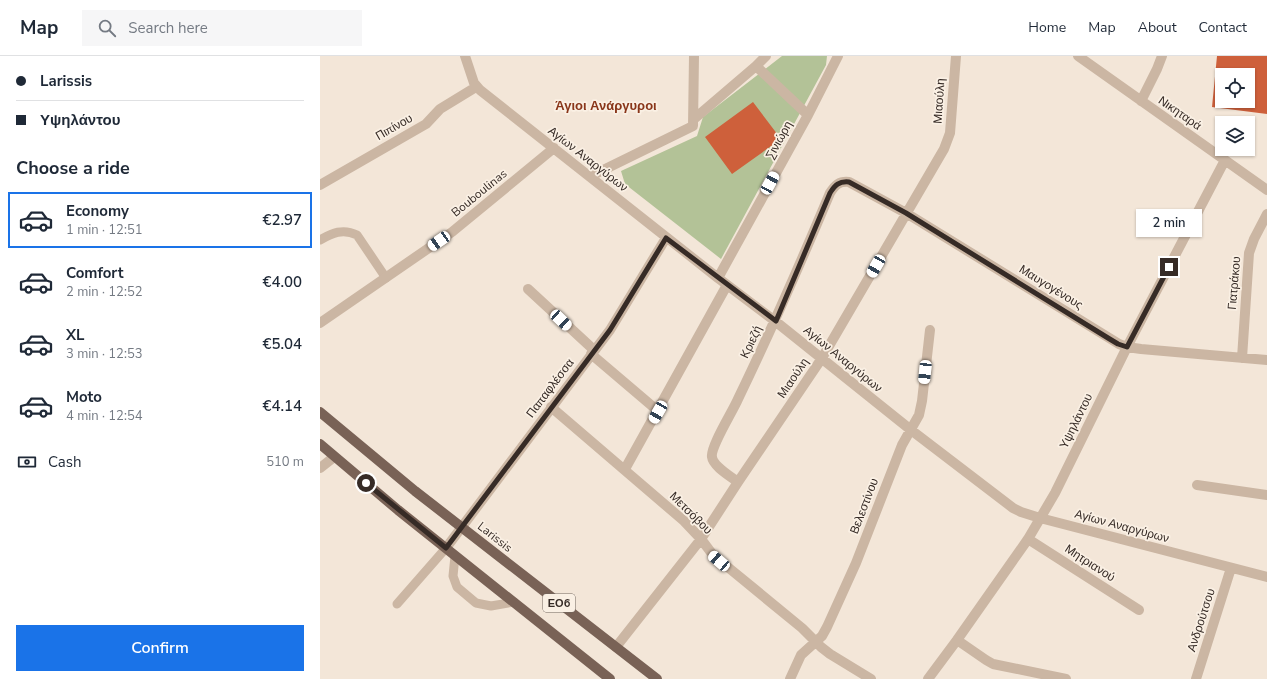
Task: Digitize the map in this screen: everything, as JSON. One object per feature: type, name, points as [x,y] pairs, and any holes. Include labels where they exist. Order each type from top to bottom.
[{"type":"main road","name":"Larissis","points":[[320,412],[462,527],[657,679]]},
{"type":"main road","name":"ΕΟ6","points":[[320,444],[455,556],[610,679]]},
{"type":"street","points":[[465,56],[476,86]]},
{"type":"street","points":[[693,122],[694,56]]},
{"type":"street","points":[[591,176],[693,122],[766,56]]},
{"type":"street","name":"Σινιώρη","points":[[718,278],[808,115],[838,56]]},
{"type":"street","name":"Μιαούλη","points":[[616,647],[701,539],[822,358],[949,139],[956,56]]},
{"type":"street","name":"Νικηταρά","points":[[1078,56],[1267,190]]},
{"type":"street","points":[[1141,101],[1162,56]]},
{"type":"street","points":[[756,66],[808,115]]},
{"type":"street","name":"Αγίων Αναργύρων","points":[[476,86],[591,176],[666,238],[776,321],[911,430],[1013,508],[1040,518],[1267,577]]},
{"type":"street","name":"Πιπίνου","points":[[320,185],[426,124],[440,109],[476,86]]},
{"type":"street","name":"Bouboulinas","points":[[320,323],[452,232],[554,148]]},
{"type":"street","name":"Υψηλάντου","points":[[928,679],[1028,538],[1055,493],[1127,347],[1225,160]]},
{"type":"street","name":"Μαυγογένους","points":[[838,183],[843,181],[849,182],[906,213],[1118,344],[1127,347],[1267,360]]},
{"type":"street","name":"Κριεζή","points":[[738,482],[713,463],[713,448],[734,409],[776,321],[830,193],[838,183]]},
{"type":"street","name":"Γιατράκου","points":[[1242,358],[1249,253],[1254,239],[1267,214]]},
{"type":"street","name":"Παπαφλέσσα","points":[[446,548],[610,330],[666,238]]},
{"type":"street","points":[[625,469],[658,412],[727,285]]},
{"type":"street","points":[[528,289],[658,412]]},
{"type":"street","name":"Βελεστίνου","points":[[790,679],[801,656],[816,642],[827,627],[856,563],[902,445],[911,430],[920,409],[930,330]]},
{"type":"street","name":"Μετσόβου","points":[[551,407],[688,524],[713,555],[802,628],[830,654],[871,679]]},
{"type":"street","points":[[320,468],[334,457]]},
{"type":"street","points":[[1197,485],[1267,495]]},
{"type":"street","name":"Μητριανού","points":[[1028,538],[1139,610]]},
{"type":"street","name":"Ανδρούτσου","points":[[1196,679],[1231,568]]},
{"type":"street","points":[[957,640],[993,664],[1066,679]]},
{"type":"lane","points":[[320,240],[334,233],[345,231],[357,234],[386,278]]},
{"type":"lane","points":[[397,604],[446,548]]},
{"type":"lane","points":[[455,556],[453,576],[457,587],[476,603],[491,606],[514,602]]},
{"type":"green space","points":[[782,56],[827,56],[826,65],[721,259],[625,184],[621,171],[697,136],[703,117]]},
{"type":"building","points":[[1217,56],[1267,56],[1267,114],[1220,108],[1255,108],[1255,68],[1216,68]]},
{"type":"building","points":[[1215,76],[1215,107],[1212,107]]},
{"type":"building","points":[[753,102],[781,139],[732,174],[705,137]]},
{"type":"district","name":"Άγιοι Ανάργυροι","points":[[606,105]]},
{"type":"route","points":[[366,483],[446,548],[610,330],[666,238],[776,321],[830,193],[838,183],[843,181],[849,182],[906,213],[1108,338],[1127,347],[1169,267]]}]
